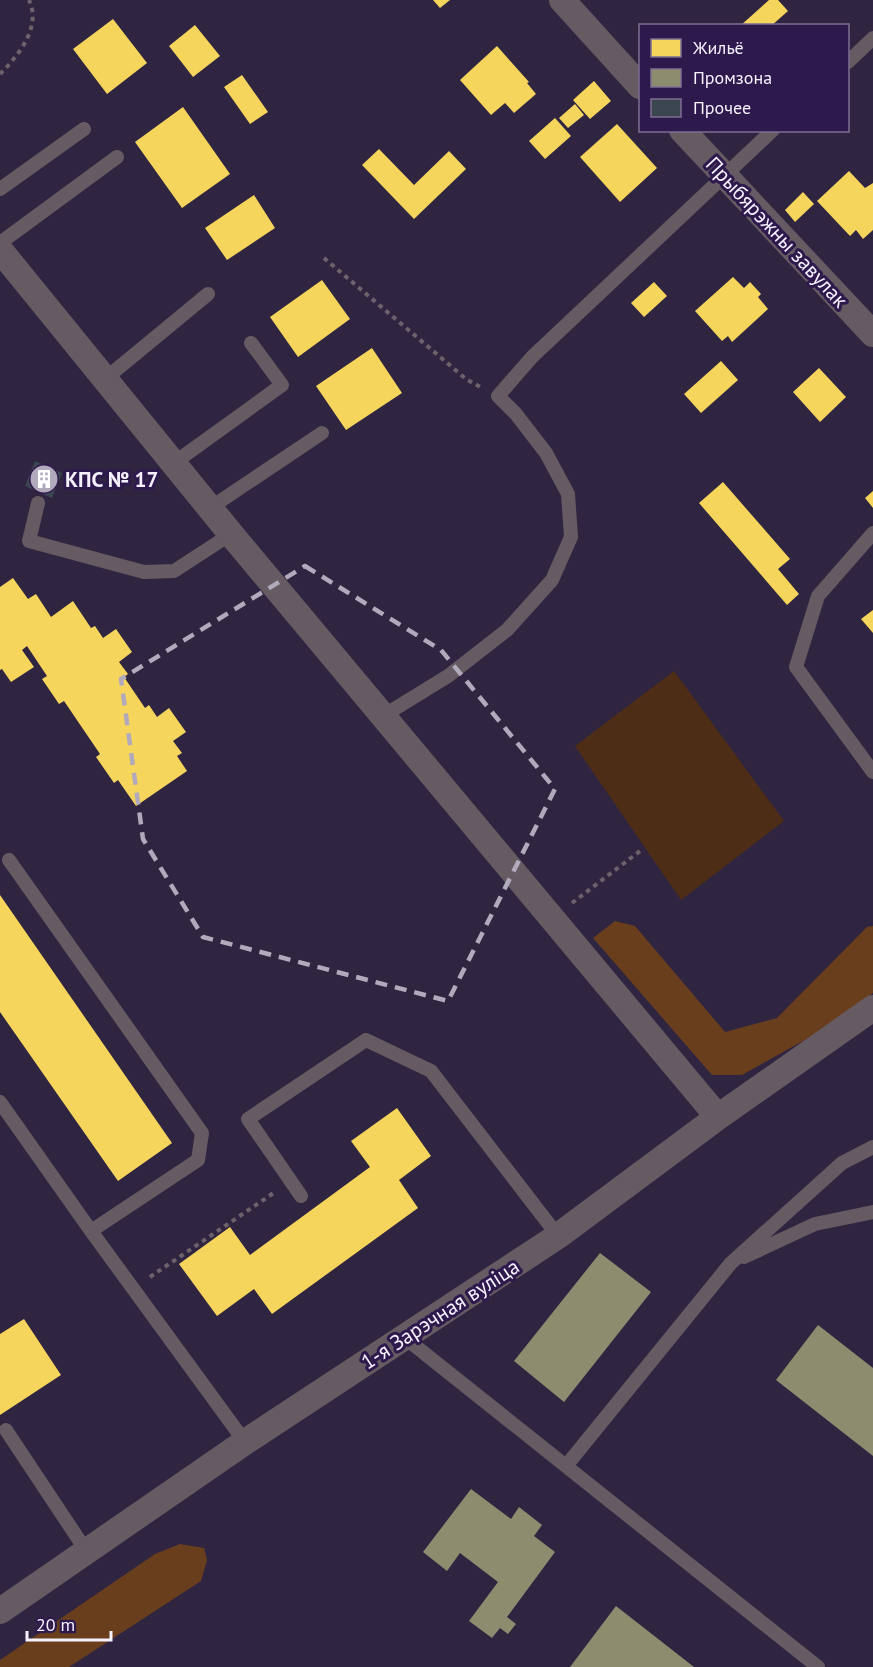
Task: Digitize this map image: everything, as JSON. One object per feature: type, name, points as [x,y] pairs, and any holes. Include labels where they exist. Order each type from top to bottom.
[{"type":"street","points":[[562,0],[639,85]]},
{"type":"street","name":"Прыбярэжны завулак","points":[[684,132],[873,334]]},
{"type":"street","points":[[0,250],[231,534],[718,1117]]},
{"type":"street","name":"1-я Зарэчная вуліца","points":[[0,1611],[244,1442],[558,1236],[718,1117],[873,1008]]},
{"type":"lane","points":[[849,61],[873,38]]},
{"type":"lane","points":[[0,189],[84,129]]},
{"type":"lane","points":[[383,716],[448,676],[507,630],[552,580],[571,537],[568,495],[546,453],[516,414],[498,396],[532,357],[771,132]]},
{"type":"lane","points":[[0,243],[117,157]]},
{"type":"lane","points":[[105,379],[208,294]]},
{"type":"lane","points":[[174,463],[282,385],[251,343]]},
{"type":"lane","points":[[210,508],[322,433]]},
{"type":"lane","points":[[38,503],[29,541],[144,572],[174,571],[231,534]]},
{"type":"lane","points":[[873,533],[818,596],[796,667],[873,772]]},
{"type":"lane","points":[[9,860],[202,1133],[198,1160],[91,1231]]},
{"type":"lane","points":[[301,1196],[248,1119],[366,1040],[431,1071],[558,1236]]},
{"type":"lane","points":[[0,1102],[244,1442]]},
{"type":"lane","points":[[567,1466],[731,1263],[842,1163],[873,1147]]},
{"type":"lane","points":[[731,1263],[815,1224],[873,1212]]},
{"type":"lane","points":[[404,1337],[818,1667]]},
{"type":"lane","points":[[6,1430],[87,1552]]},
{"type":"path","points":[[0,74],[29,37],[33,8],[29,0]]},
{"type":"path","points":[[324,258],[466,380],[498,396]]},
{"type":"path","points":[[552,918],[639,851]]},
{"type":"path","points":[[133,1289],[291,1181]]},
{"type":"highlighted area","points":[[305,566],[441,650],[555,789],[448,1001],[203,937],[143,839],[121,679]]},
{"type":"shaded area","points":[[674,671],[784,821],[681,900],[575,746]]},
{"type":"shaded area","points":[[615,921],[635,926],[725,1032],[777,1018],[867,927],[873,926],[873,993],[830,1026],[742,1075],[712,1075],[593,938]]},
{"type":"shaded area","points":[[180,1544],[204,1548],[207,1560],[201,1581],[69,1667],[0,1667],[0,1660],[155,1554]]},
{"type":"building: Жильё","points":[[433,0],[450,0],[440,8]]},
{"type":"building: Жильё","points":[[769,0],[778,0],[788,11],[773,24],[742,24]]},
{"type":"building: Жильё","points":[[113,19],[147,63],[107,94],[73,49]]},
{"type":"building: Жильё","points":[[195,25],[220,56],[193,77],[169,46]]},
{"type":"building: Жильё","points":[[497,46],[529,82],[527,83],[536,94],[514,113],[505,103],[491,115],[460,80]]},
{"type":"building: Жильё","points":[[242,75],[268,112],[250,124],[224,87]]},
{"type":"building: Жильё","points":[[594,81],[611,101],[590,119],[573,100]]},
{"type":"building: Жильё","points":[[575,104],[584,115],[568,128],[559,118]]},
{"type":"building: Жильё","points":[[183,107],[230,174],[182,208],[135,142]]},
{"type":"building: Жильё","points":[[555,118],[571,136],[545,159],[529,141]]},
{"type":"building: Жильё","points":[[617,124],[657,168],[620,202],[580,157]]},
{"type":"building: Жильё","points":[[379,149],[414,185],[449,151],[466,169],[414,219],[362,165]]},
{"type":"building: Жильё","points":[[849,171],[865,188],[873,183],[873,230],[863,239],[856,230],[850,236],[817,201]]},
{"type":"building: Жильё","points":[[803,192],[814,204],[795,222],[785,210]]},
{"type":"building: Жильё","points":[[254,195],[275,228],[227,260],[205,228]]},
{"type":"building: Жильё","points":[[733,277],[744,288],[750,282],[761,294],[758,297],[768,309],[732,342],[728,336],[722,341],[695,311]]},
{"type":"building: Жильё","points":[[322,280],[350,319],[298,357],[270,317]]},
{"type":"building: Жильё","points":[[654,282],[667,296],[644,317],[631,303]]},
{"type":"building: Жильё","points":[[372,348],[402,393],[346,430],[316,386]]},
{"type":"building: Жильё","points":[[721,361],[738,380],[701,413],[684,394]]},
{"type":"building: Жильё","points":[[819,368],[846,397],[820,422],[793,392]]},
{"type":"building: Жильё","points":[[723,482],[790,559],[778,569],[799,594],[787,605],[699,503]]},
{"type":"building: Жильё","points":[[873,491],[873,508],[865,498]]},
{"type":"building: Жильё","points":[[13,578],[28,599],[36,594],[51,617],[73,601],[91,628],[95,626],[103,638],[116,629],[132,652],[119,662],[128,674],[124,677],[145,708],[149,705],[157,717],[169,708],[186,732],[173,741],[182,753],[177,756],[187,771],[136,806],[118,780],[114,783],[96,757],[100,754],[64,701],[59,704],[42,679],[47,676],[27,646],[22,650],[34,667],[11,682],[2,669],[0,670],[0,587]]},
{"type":"building: Жильё","points":[[873,610],[873,633],[861,619]]},
{"type":"building: Жильё","points":[[0,895],[172,1143],[118,1181],[0,1012]]},
{"type":"building: Жильё","points":[[397,1108],[431,1156],[399,1180],[418,1208],[272,1314],[254,1289],[217,1316],[179,1264],[230,1227],[250,1255],[370,1167],[351,1141]]},
{"type":"building: Жильё","points":[[24,1319],[61,1375],[0,1415],[0,1334]]},
{"type":"building: Промзона","points":[[600,1253],[651,1292],[564,1402],[514,1361]]},
{"type":"building: Промзона","points":[[818,1325],[873,1368],[873,1456],[776,1380]]},
{"type":"building: Промзона","points":[[471,1489],[511,1519],[519,1507],[542,1525],[534,1536],[555,1552],[507,1617],[516,1624],[508,1634],[500,1628],[492,1638],[469,1621],[498,1582],[460,1553],[447,1571],[423,1552]]},
{"type":"building: Промзона","points":[[616,1606],[694,1667],[570,1667]]},
{"type":"building: Прочее","name":"КПС № 17","points":[[35,461],[62,473],[52,498],[25,486]]},
{"type":"place","name":"КПС № 17","points":[[44,479]]}]
